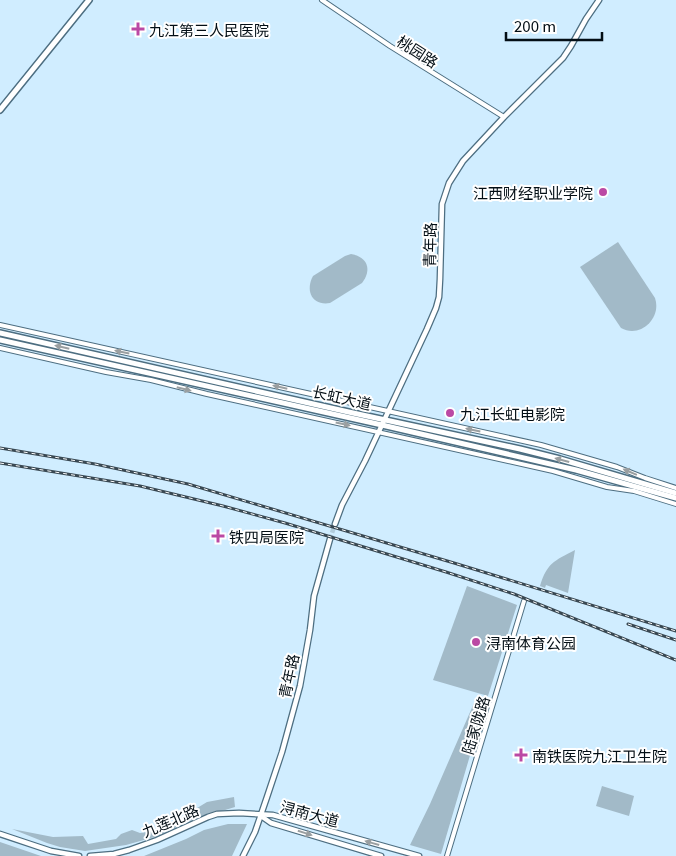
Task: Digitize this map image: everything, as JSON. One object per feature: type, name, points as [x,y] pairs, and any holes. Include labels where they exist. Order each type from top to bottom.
[{"type":"highway","points":[[0,110],[89,0]]},
{"type":"highway","name":"长虹大道","points":[[0,333],[383,422],[576,470],[676,498]]},
{"type":"highway","name":"长虹大道","points":[[0,340],[552,457],[676,493]]},
{"type":"main road","name":"青年路","points":[[336,524],[342,505],[365,461],[436,308],[440,280],[442,204],[449,183],[463,161],[563,58],[598,0]]},
{"type":"main road","name":"青年路","points":[[243,856],[255,832],[282,752],[300,686],[314,596],[330,539]]},
{"type":"main road","name":"九莲北路","points":[[90,856],[114,854],[129,850],[217,814],[239,813],[260,815]]},
{"type":"main road","name":"浔南大道","points":[[260,815],[271,823],[381,856]]},
{"type":"main road","name":"浔南大道","points":[[260,815],[273,815],[419,856]]},
{"type":"main road","points":[[0,834],[51,851],[79,856]]},
{"type":"street","name":"桃园路","points":[[322,0],[390,46],[504,117]]},
{"type":"street","points":[[0,325],[541,445],[617,467],[676,488]]},
{"type":"street","points":[[0,348],[553,470],[607,487],[634,491],[676,504]]},
{"type":"street","name":"陆家陇路","points":[[447,856],[524,601]]},
{"type":"shaded area","points":[[618,242],[655,298],[655,313],[652,319],[648,325],[635,331],[621,328],[580,267]]},
{"type":"shaded area","points":[[351,254],[361,258],[367,265],[367,273],[362,283],[330,303],[315,300],[310,292],[313,276]]},
{"type":"shaded area","points":[[575,550],[568,593],[546,585],[545,588],[540,586],[549,567]]},
{"type":"shaded area","name":"浔南体育公园","points":[[467,586],[517,605],[488,696],[433,680]]},
{"type":"shaded area","points":[[486,701],[441,854],[410,845],[474,703]]},
{"type":"shaded area","points":[[602,786],[634,796],[629,816],[596,806]]},
{"type":"shaded area","points":[[234,797],[235,807],[189,821],[158,836],[126,845],[85,851],[60,847],[12,829],[53,837],[83,836],[88,844],[116,839],[121,834],[132,830],[140,833],[161,830],[207,802]]},
{"type":"shaded area","points":[[228,824],[247,824],[232,856],[144,856],[204,830]]},
{"type":"shaded area","points":[[0,842],[41,856],[0,856]]},
{"type":"tunnel","points":[[330,539],[335,524]]},
{"type":"railway","points":[[0,448],[95,464],[188,484],[676,631]]},
{"type":"railway","points":[[0,463],[140,486],[285,523],[514,594],[676,660]]},
{"type":"railway","points":[[628,624],[676,640]]},
{"type":"place","name":"九江第三人民医院","points":[[138,29]]},
{"type":"place","name":"江西财经职业学院","points":[[603,192]]},
{"type":"place","name":"九江长虹电影院","points":[[450,413]]},
{"type":"place","name":"铁四局医院","points":[[218,536]]},
{"type":"place","name":"浔南体育公园","points":[[476,642]]},
{"type":"place","name":"南铁医院九江卫生院","points":[[521,755]]}]
